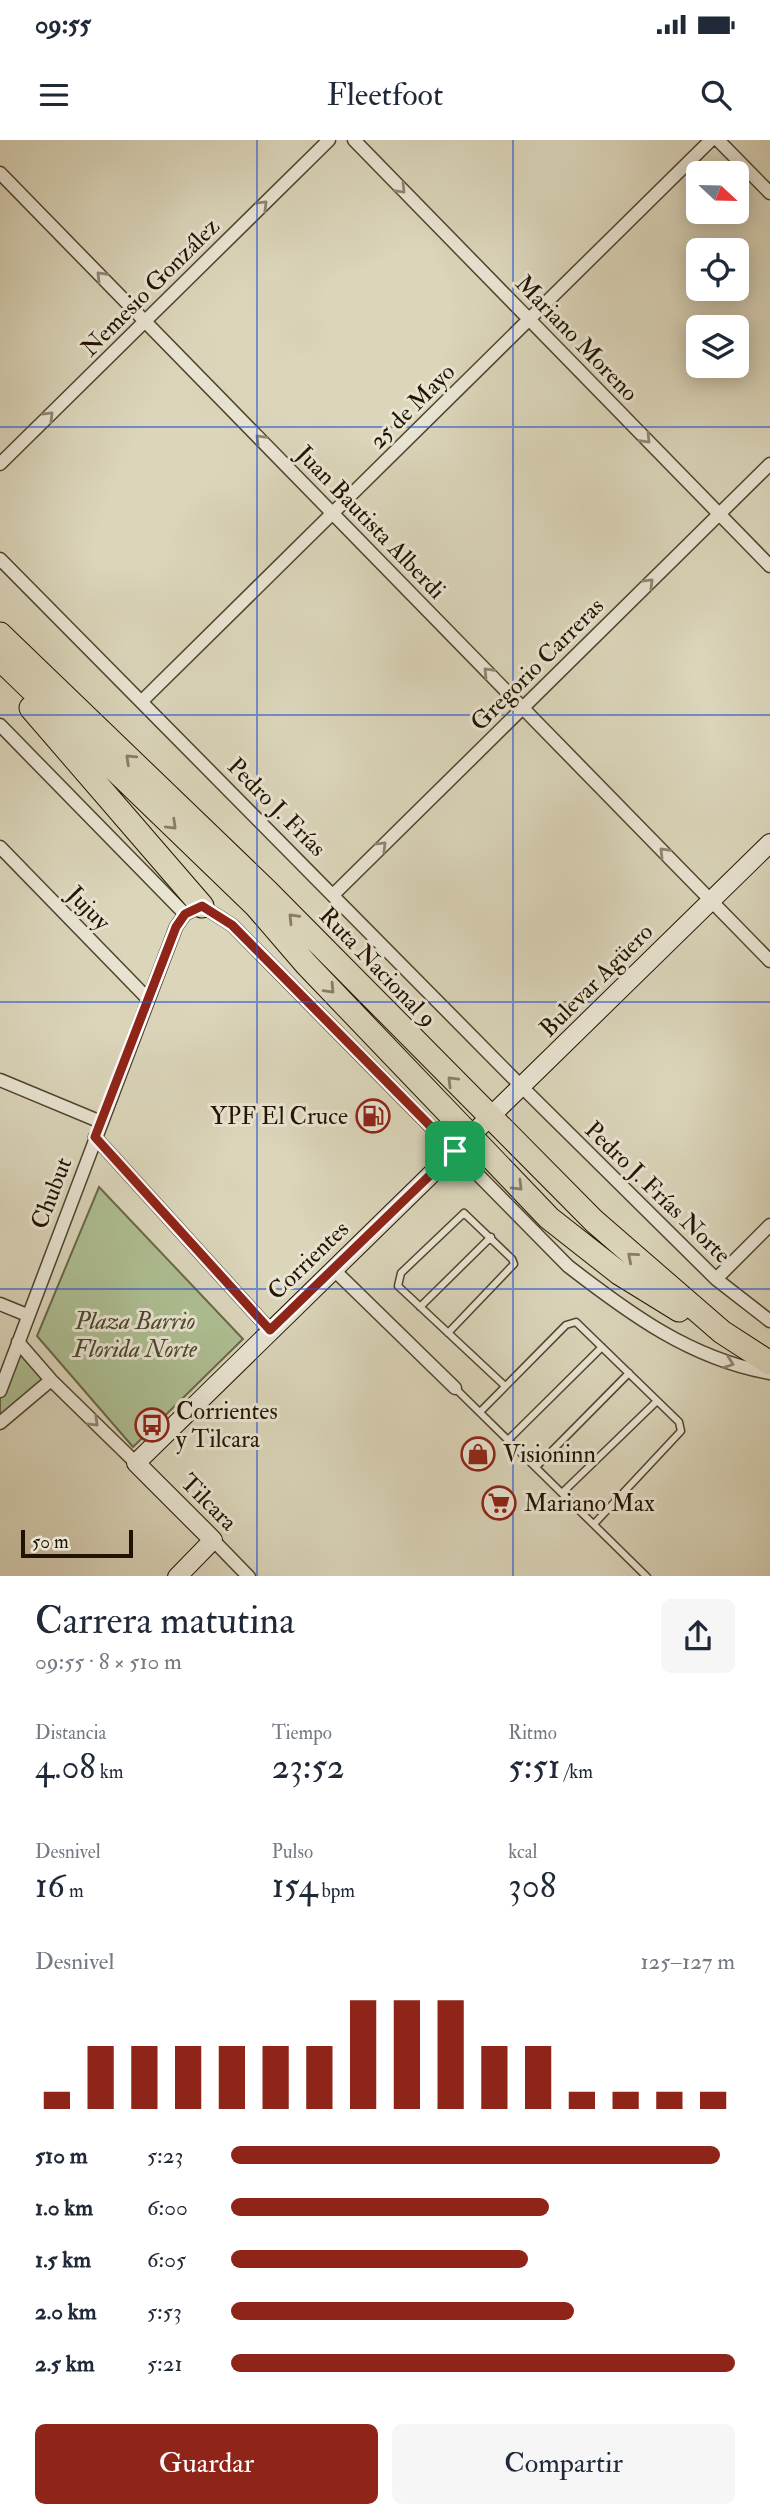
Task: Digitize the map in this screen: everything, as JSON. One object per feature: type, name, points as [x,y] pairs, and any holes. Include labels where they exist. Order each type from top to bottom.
[{"type":"highway","name":"Ruta Nacional 9","points":[[0,634],[268,892],[489,1118],[621,1247],[722,1332]]},
{"type":"highway","name":"Ruta Nacional 9","points":[[0,659],[256,906],[463,1144],[589,1251],[645,1290],[722,1332],[770,1363]]},
{"type":"highway","points":[[0,671],[194,910]]},
{"type":"street","name":"Nemesio González","points":[[0,464],[328,140]]},
{"type":"street","name":"Mariano Moreno","points":[[354,140],[770,566]]},
{"type":"street","name":"25 de Mayo","points":[[142,701],[711,140]]},
{"type":"street","points":[[718,140],[770,193]]},
{"type":"street","name":"Juan Bautista Alberdi","points":[[0,173],[770,961]]},
{"type":"street","name":"Gregorio Carreras","points":[[334,894],[770,464]]},
{"type":"street","name":"Pedro J. Frías","points":[[0,559],[522,1087]]},
{"type":"street","points":[[0,724],[194,910],[232,925],[463,1144],[568,1266],[628,1312],[689,1348],[740,1368],[770,1373]]},
{"type":"street","name":"Bulevar Agüero","points":[[463,1144],[770,843]]},
{"type":"street","name":"Jujuy","points":[[0,847],[147,998]]},
{"type":"street","name":"Chubut","points":[[0,1391],[147,998],[176,927],[194,910]]},
{"type":"street","points":[[0,1080],[101,1122]]},
{"type":"street","name":"Pedro J. Frías Norte","points":[[522,1087],[716,1279],[770,1321]]},
{"type":"street","points":[[95,1137],[270,1330]]},
{"type":"street","name":"Corrientes","points":[[136,1463],[463,1144]]},
{"type":"street","points":[[716,1279],[770,1225]]},
{"type":"street","points":[[334,1270],[455,1388]]},
{"type":"street","points":[[0,1304],[27,1315]]},
{"type":"street","name":"Tilcara","points":[[18,1342],[51,1380],[247,1576]]},
{"type":"street","points":[[0,1423],[51,1380]]},
{"type":"street","points":[[178,1576],[213,1540]]},
{"type":"lane","points":[[448,1333],[514,1264],[491,1237],[464,1213],[457,1216],[397,1279],[398,1286],[420,1307],[505,1386]]},
{"type":"lane","points":[[420,1307],[491,1237]]},
{"type":"lane","points":[[480,1412],[570,1322],[576,1322],[679,1422],[681,1431],[594,1524]]},
{"type":"lane","points":[[508,1440],[602,1347]]},
{"type":"lane","points":[[536,1467],[629,1373]]},
{"type":"lane","points":[[455,1388],[647,1576]]},
{"type":"lane","points":[[562,1493],[657,1401]]},
{"type":"green space","name":"Plaza Barrio Florida Norte","points":[[99,1187],[243,1339],[133,1447],[37,1336]]},
{"type":"green space","points":[[19,1346],[47,1380],[0,1420],[0,1398]]},
{"type":"place","name":"YPF El Cruce","points":[[373,1116]]},
{"type":"place","name":"Corrientes y Tilcara","points":[[152,1425]]},
{"type":"place","name":"Visioninn","points":[[478,1454]]},
{"type":"place","name":"Mariano Max","points":[[499,1503]]},
{"type":"route","points":[[202,906],[210,908],[232,925],[455,1151],[270,1330],[95,1137],[176,927],[185,914],[202,906]]}]
